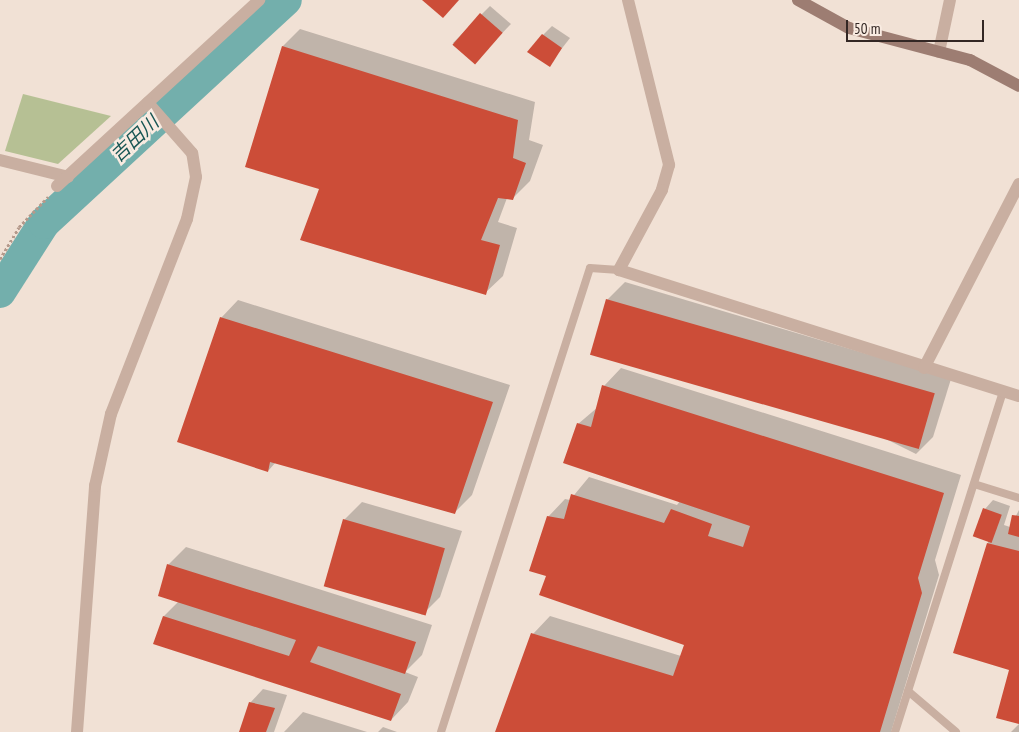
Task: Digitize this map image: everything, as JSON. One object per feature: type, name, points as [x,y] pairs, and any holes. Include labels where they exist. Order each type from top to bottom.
[{"type":"main road","points":[[798,0],[849,28],[970,60],[1019,86]]},
{"type":"street","points":[[57,186],[259,0]]},
{"type":"street","points":[[628,0],[669,165],[662,190],[619,270],[924,368],[1019,396]]},
{"type":"street","points":[[939,52],[950,0]]},
{"type":"street","points":[[77,732],[95,486],[111,414],[187,220],[196,177],[192,153],[148,103]]},
{"type":"street","points":[[0,160],[68,177]]},
{"type":"street","points":[[924,368],[1019,184]]},
{"type":"lane","points":[[441,732],[590,268],[619,270]]},
{"type":"lane","points":[[895,732],[1003,392]]},
{"type":"lane","points":[[974,484],[1019,498]]},
{"type":"lane","points":[[908,691],[956,732]]},
{"type":"path","points":[[0,259],[19,227],[57,186]]},
{"type":"green space","points":[[23,94],[111,116],[58,164],[5,151]]},
{"type":"building","points":[[422,0],[459,0],[443,18]]},
{"type":"building","points":[[480,13],[503,33],[475,64],[452,45]]},
{"type":"building","points":[[542,34],[562,48],[550,67],[527,52]]},
{"type":"building","points":[[282,46],[518,120],[513,158],[526,163],[513,200],[498,198],[481,240],[500,245],[486,295],[300,240],[319,189],[245,167]]},
{"type":"building","points":[[606,299],[935,393],[919,449],[590,355]]},
{"type":"building","points":[[220,317],[493,402],[455,514],[270,462],[268,472],[177,442]]},
{"type":"building","points":[[602,385],[944,493],[918,578],[922,593],[880,732],[495,732],[531,633],[673,676],[684,645],[539,595],[546,576],[529,571],[547,516],[564,519],[571,494],[664,523],[671,509],[712,524],[708,536],[743,547],[750,526],[563,463],[577,423],[591,427]]},
{"type":"building","points":[[983,508],[1002,515],[992,543],[973,536]]},
{"type":"building","points":[[1012,515],[1019,516],[1019,537],[1008,534]]},
{"type":"building","points":[[343,519],[445,548],[426,616],[324,586]]},
{"type":"building","points":[[987,543],[1019,551],[1019,724],[996,718],[1009,670],[953,653]]},
{"type":"building","points":[[167,564],[416,642],[405,674],[318,646],[310,662],[401,694],[391,721],[153,644],[163,616],[289,656],[296,640],[158,596]]},
{"type":"building","points":[[249,702],[275,708],[266,732],[239,732]]},
{"type":"waterway","name":"吉田川","points":[[0,292],[44,223],[286,0]]}]
